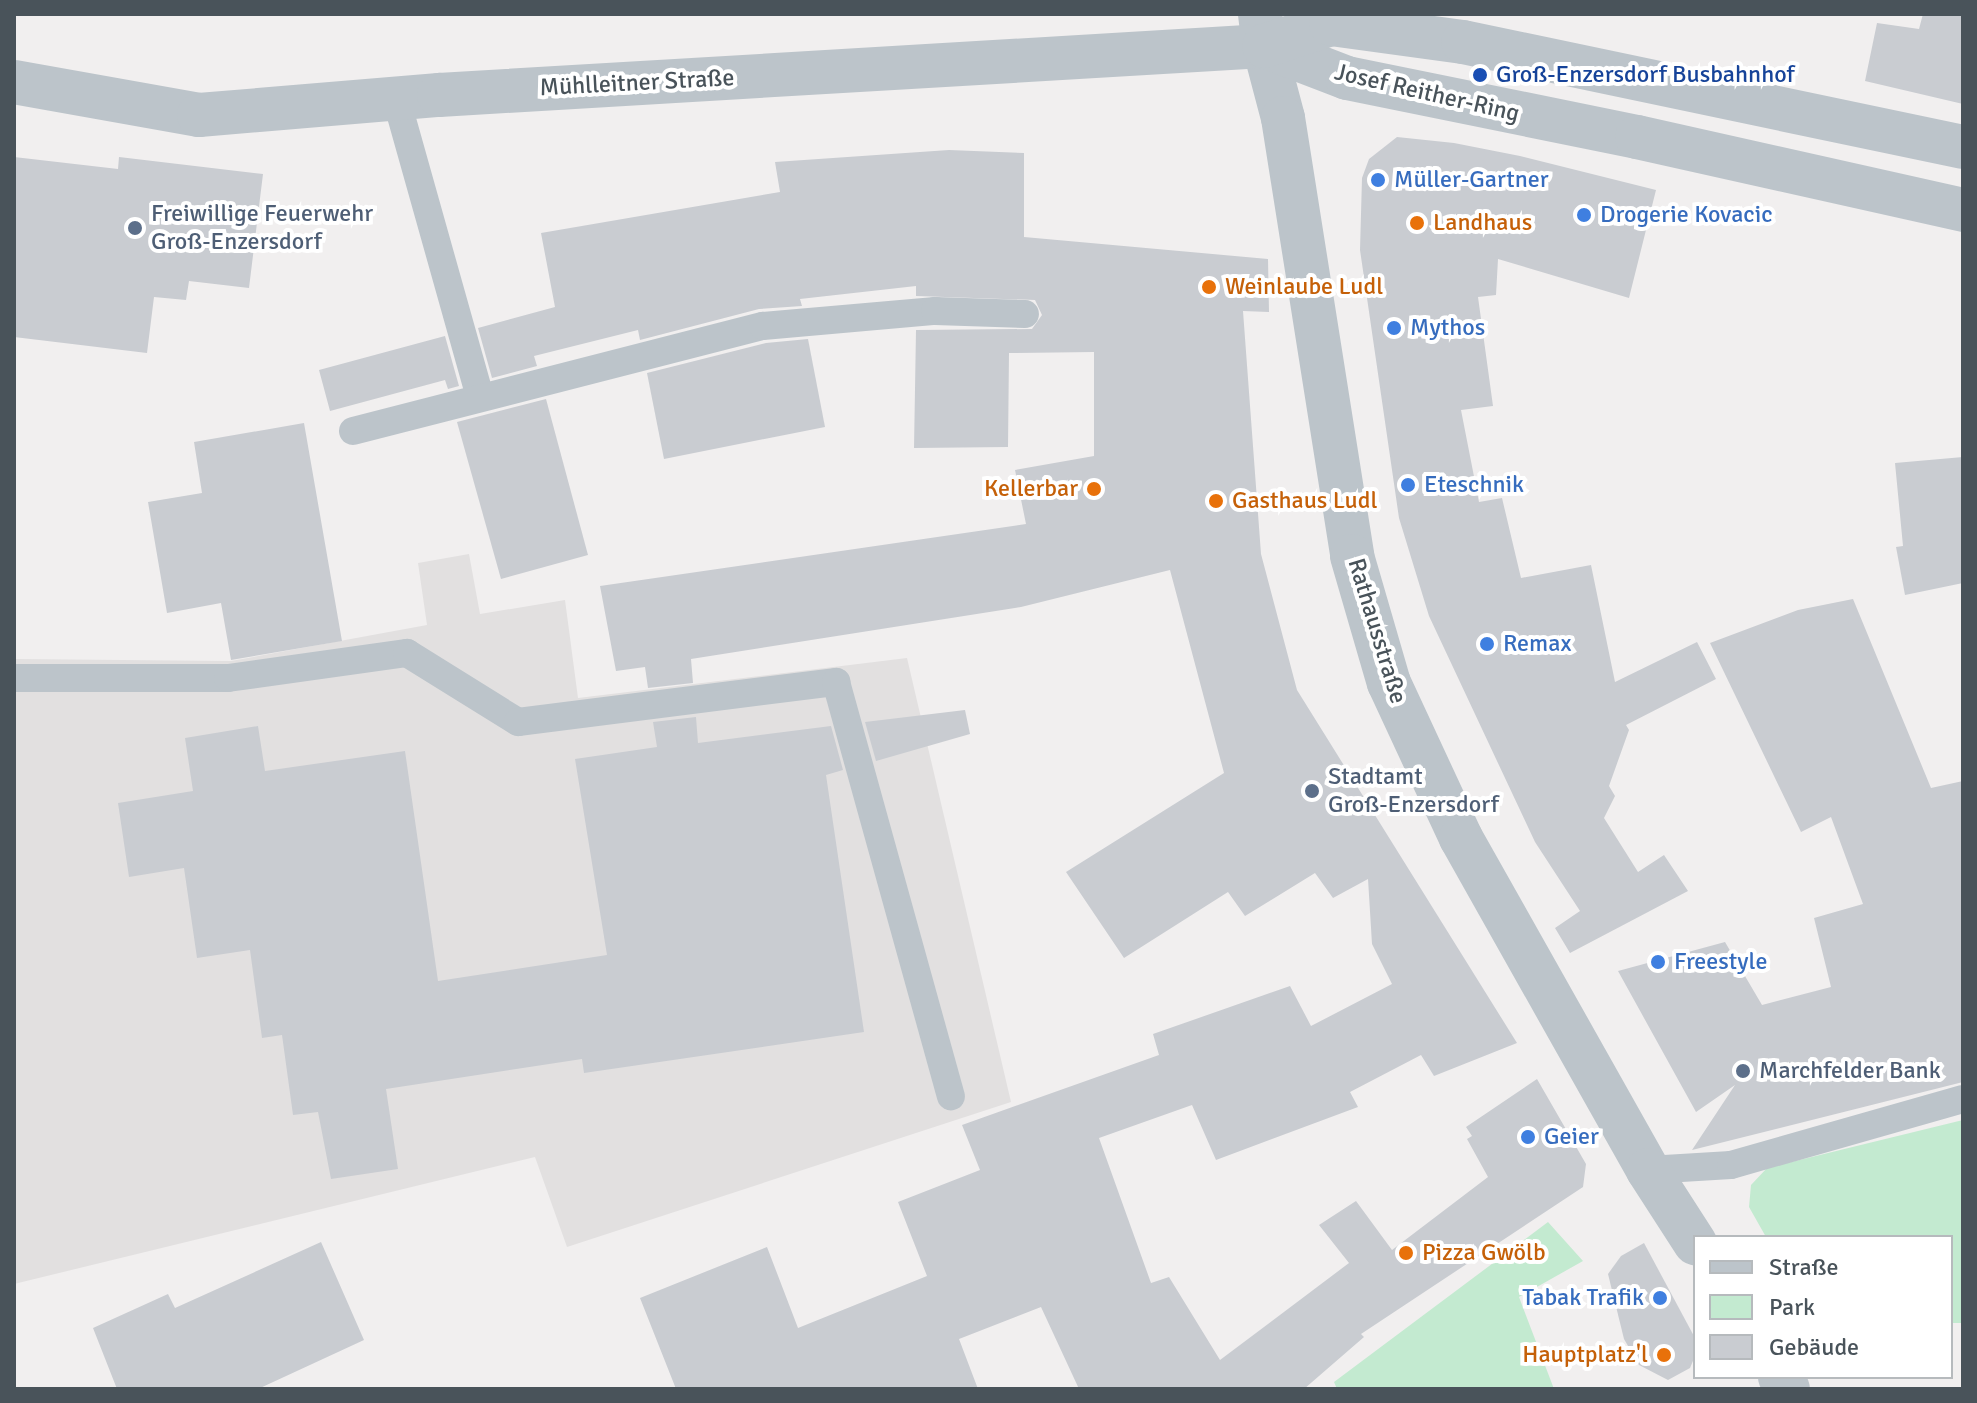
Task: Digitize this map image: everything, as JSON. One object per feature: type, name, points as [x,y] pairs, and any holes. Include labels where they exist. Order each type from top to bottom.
[{"type":"street","name":"Josef Reither-Ring","points":[[1262,30],[1331,24],[1463,42],[1963,147]]},
{"type":"street","name":"Mühlleitner Straße","points":[[14,82],[199,115],[1262,30]]},
{"type":"street","name":"Josef Reither-Ring","points":[[1262,30],[1347,78],[1637,137],[1963,210]]},
{"type":"street","name":"Rathausstraße","points":[[1262,30],[1283,118],[1352,556],[1389,683],[1461,838],[1648,1170],[1693,1240]]},
{"type":"lane","points":[[396,98],[480,397]]},
{"type":"lane","points":[[353,431],[763,326],[935,311],[1025,314]]},
{"type":"lane","points":[[14,678],[228,678],[407,653],[518,722],[836,682],[951,1096]]},
{"type":"lane","points":[[1648,1170],[1731,1165],[1963,1099]]},
{"type":"shaded area","points":[[469,554],[480,614],[565,600],[578,698],[907,658],[1011,1102],[567,1247],[535,1157],[14,1284],[14,659],[231,661],[427,625],[418,563]]},
{"type":"green space","points":[[1963,1120],[1963,1323],[1953,1323],[1953,1235],[1765,1235],[1749,1207],[1751,1185],[1767,1168]]},
{"type":"green space","points":[[1548,1222],[1583,1261],[1519,1297],[1554,1389],[1337,1389],[1334,1382]]},
{"type":"building","points":[[1923,14],[1963,14],[1963,104],[1865,81],[1877,23],[1919,29]]},
{"type":"building","points":[[1397,137],[1454,143],[1520,156],[1656,190],[1629,298],[1498,259],[1496,295],[1478,297],[1493,406],[1461,410],[1479,502],[1502,498],[1521,578],[1591,565],[1615,682],[1697,642],[1716,679],[1626,725],[1629,730],[1609,786],[1615,796],[1604,818],[1638,872],[1664,855],[1688,891],[1570,953],[1555,928],[1580,911],[1535,842],[1429,616],[1399,518],[1360,250],[1362,178],[1369,159]]},
{"type":"building","points":[[949,150],[1024,153],[1024,237],[1268,259],[1269,312],[1243,311],[1261,554],[1297,690],[1517,1043],[1434,1076],[1421,1055],[1350,1092],[1358,1107],[1216,1160],[1192,1105],[1099,1138],[1151,1283],[1169,1277],[1220,1360],[1349,1263],[1319,1225],[1356,1201],[1392,1250],[1488,1177],[1467,1139],[1472,1136],[1466,1127],[1537,1079],[1586,1164],[1583,1187],[1361,1334],[1364,1337],[1304,1389],[1079,1389],[1041,1307],[959,1339],[978,1389],[676,1389],[640,1298],[767,1247],[798,1328],[927,1276],[898,1202],[980,1170],[962,1125],[1159,1055],[1153,1034],[1290,986],[1311,1026],[1392,984],[1372,944],[1368,879],[1333,898],[1315,873],[1245,916],[1228,892],[1124,958],[1066,872],[1224,773],[1170,570],[1021,607],[691,659],[693,683],[648,688],[645,667],[616,671],[600,586],[1026,524],[1015,470],[1094,456],[1094,352],[1009,353],[1008,447],[914,448],[916,330],[1032,329],[1042,315],[1035,300],[916,296],[916,286],[800,299],[802,306],[759,309],[640,340],[638,330],[534,356],[537,366],[492,378],[478,328],[555,307],[541,233],[780,192],[775,162]]},
{"type":"building","name":"Freiwillige Feuerwehr Groß-Enzersdorf","points":[[14,157],[118,169],[119,157],[263,174],[249,288],[189,281],[186,300],[154,297],[147,353],[14,337]]},
{"type":"building","points":[[445,336],[459,386],[448,389],[445,380],[330,411],[319,370]]},
{"type":"building","points":[[808,339],[825,427],[664,459],[647,373],[766,343]]},
{"type":"building","points":[[546,399],[588,555],[501,579],[457,422]]},
{"type":"building","points":[[304,423],[342,641],[231,660],[221,603],[167,613],[148,502],[202,493],[194,442]]},
{"type":"building","points":[[1963,457],[1963,583],[1905,595],[1896,547],[1903,546],[1895,463]]},
{"type":"building","points":[[1853,599],[1931,788],[1963,781],[1963,1082],[1692,1150],[1735,1085],[1696,1112],[1618,971],[1725,942],[1762,1005],[1831,987],[1814,918],[1863,904],[1831,817],[1801,832],[1710,643],[1798,610]]},
{"type":"building","points":[[965,710],[970,734],[876,761],[865,722]]},
{"type":"building","points":[[696,717],[698,743],[831,726],[843,770],[826,775],[864,1032],[584,1073],[582,1059],[386,1089],[398,1169],[331,1179],[318,1112],[293,1115],[282,1035],[262,1038],[250,950],[197,958],[184,868],[129,877],[118,803],[193,791],[185,738],[258,726],[265,771],[405,751],[438,981],[607,955],[575,759],[657,747],[653,722]]},
{"type":"building","points":[[321,1242],[364,1340],[258,1389],[117,1389],[93,1328],[168,1294],[175,1308]]},
{"type":"building","points":[[1644,1243],[1693,1334],[1690,1368],[1668,1380],[1639,1365],[1624,1339],[1608,1274],[1621,1256]]},
{"type":"place","name":"Groß-Enzersdorf Busbahnhof","points":[[1480,75]]},
{"type":"place","name":"Müller-Gartner","points":[[1378,180]]},
{"type":"place","name":"Drogerie Kovacic","points":[[1584,215]]},
{"type":"place","name":"Landhaus","points":[[1417,223]]},
{"type":"place","name":"Freiwillige Feuerwehr Groß-Enzersdorf","points":[[135,228]]},
{"type":"place","name":"Weinlaube Ludl","points":[[1209,287]]},
{"type":"place","name":"Mythos","points":[[1394,328]]},
{"type":"place","name":"Eteschnik","points":[[1408,485]]},
{"type":"place","name":"Kellerbar","points":[[1094,489]]},
{"type":"place","name":"Gasthaus Ludl","points":[[1216,501]]},
{"type":"place","name":"Remax","points":[[1487,644]]},
{"type":"place","name":"Stadtamt Groß-Enzersdorf","points":[[1312,791]]},
{"type":"place","name":"Freestyle","points":[[1658,962]]},
{"type":"place","name":"Marchfelder Bank","points":[[1743,1071]]},
{"type":"place","name":"Geier","points":[[1528,1137]]},
{"type":"place","name":"Pizza Gwölb","points":[[1406,1253]]},
{"type":"place","name":"Tabak Trafik","points":[[1660,1298]]},
{"type":"place","name":"Hauptplatz'l","points":[[1664,1355]]}]
